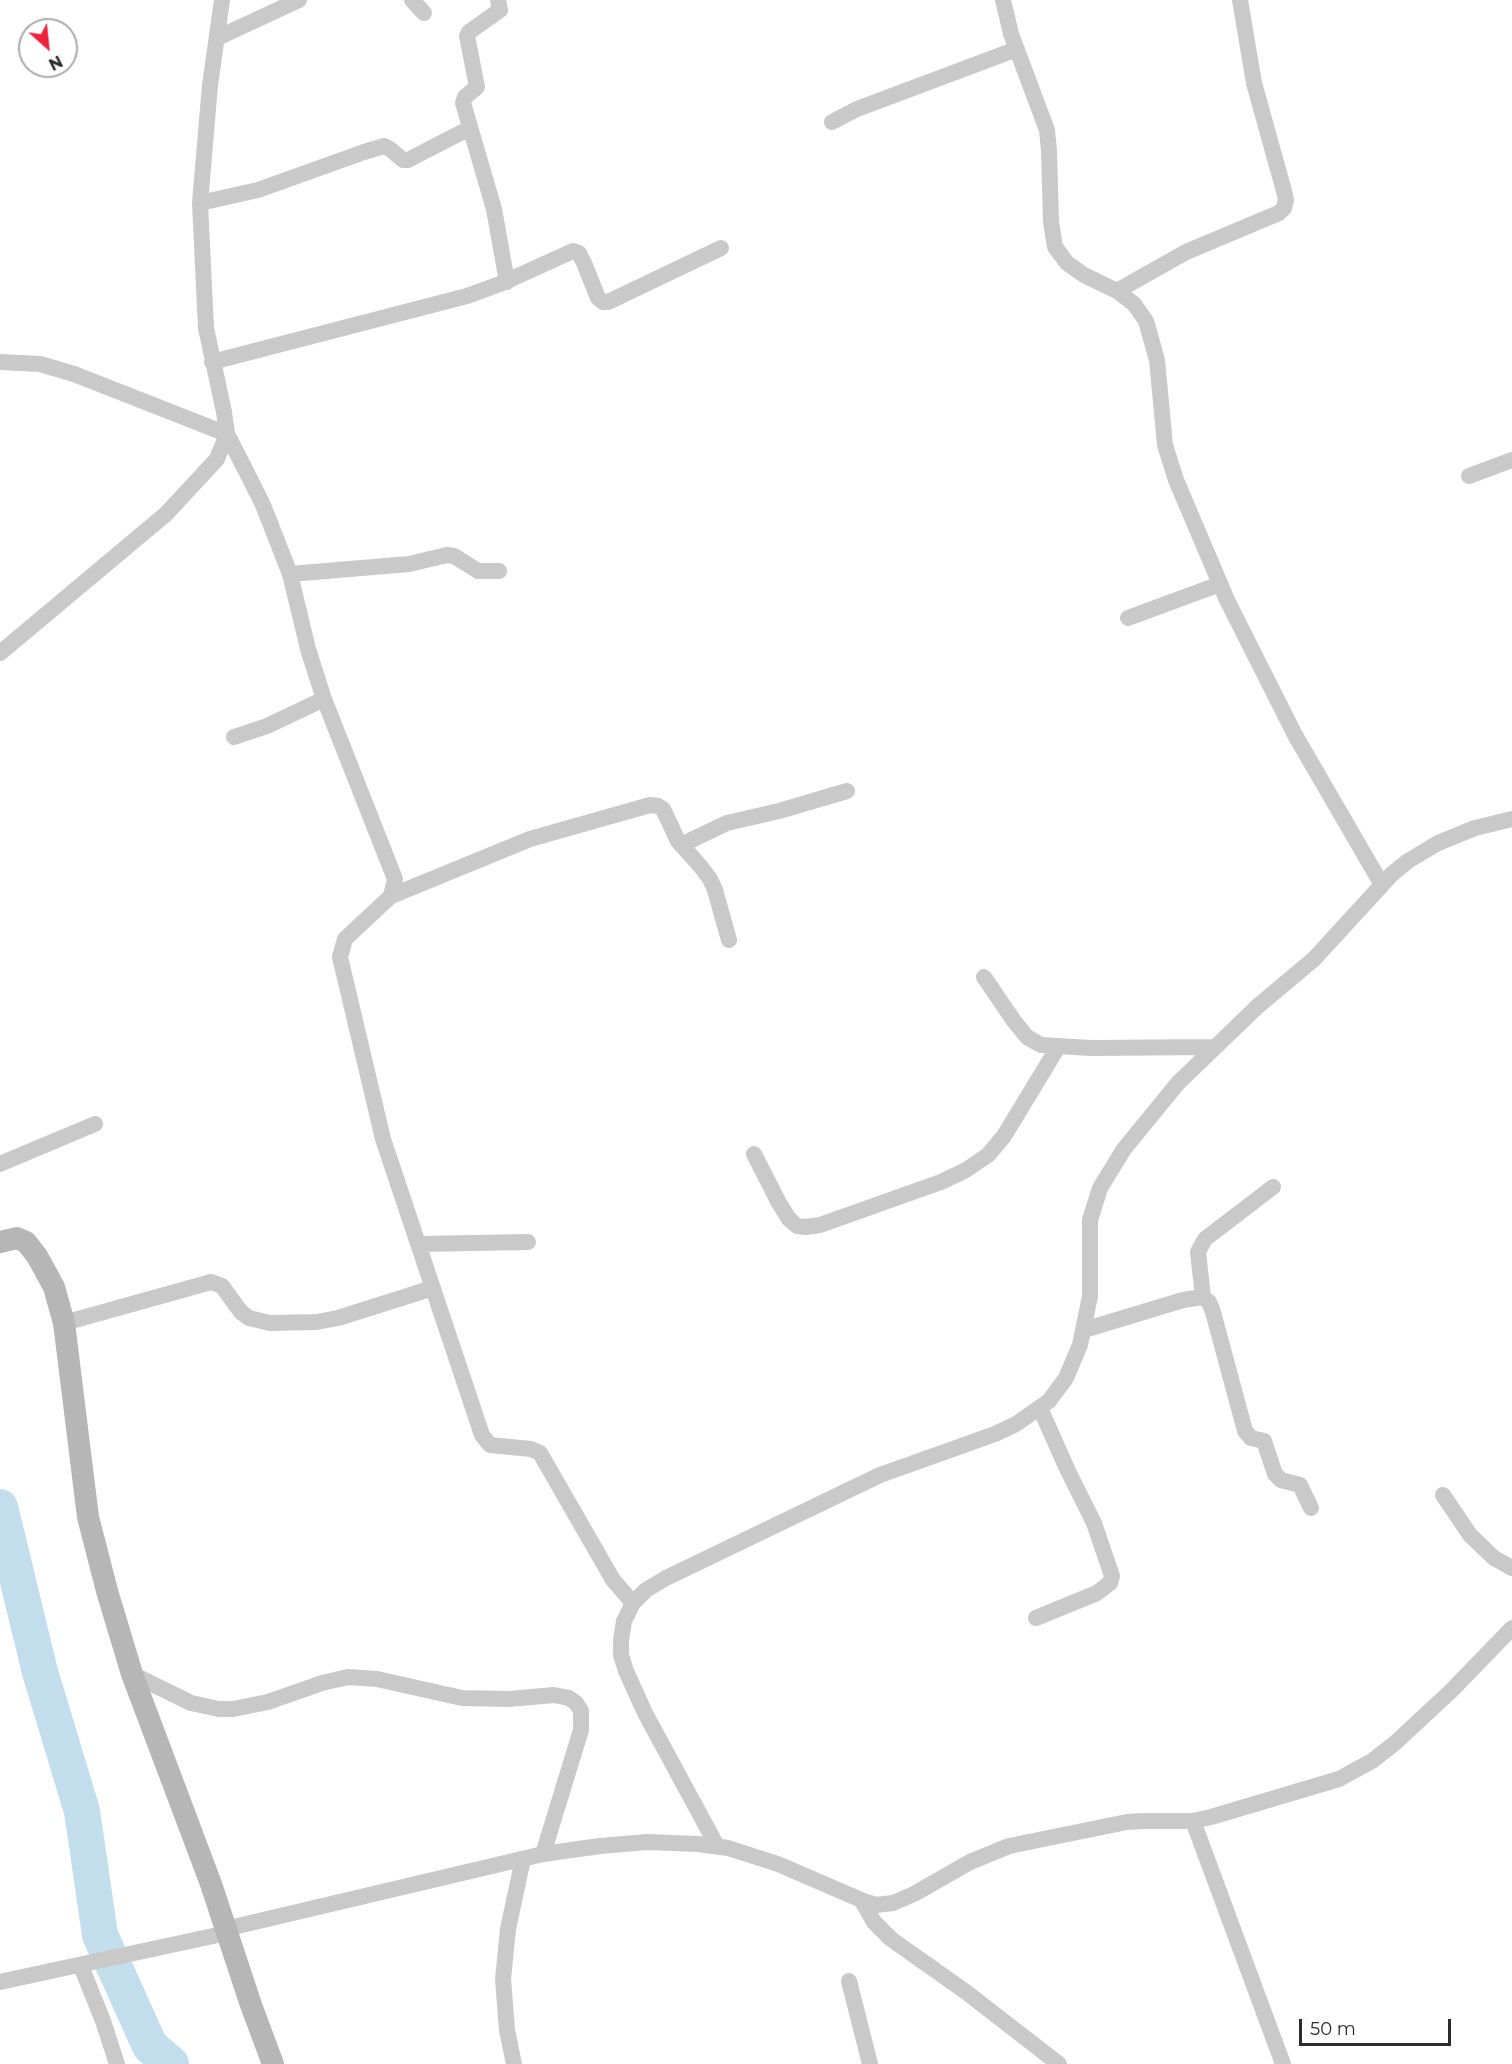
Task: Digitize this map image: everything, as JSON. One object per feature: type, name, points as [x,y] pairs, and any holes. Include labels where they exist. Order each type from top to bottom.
[{"type":"main road","points":[[0,1242],[17,1238],[26,1242],[49,1277],[64,1323],[88,1517],[107,1591],[132,1674],[211,1884],[273,2064]]},
{"type":"street","points":[[222,0],[210,85],[200,203],[205,315],[212,362],[227,434],[263,505],[290,574],[308,649],[324,699],[392,870],[394,886],[391,896]]},
{"type":"street","points":[[217,38],[299,0]]},
{"type":"street","points":[[412,0],[424,13]]},
{"type":"street","points":[[498,0],[500,10],[469,32],[467,36],[477,87],[463,100],[494,209],[507,282]]},
{"type":"street","points":[[1003,0],[1008,27],[1047,130],[1051,222],[1055,248],[1067,263],[1084,275],[1117,291],[1134,304],[1146,321],[1157,360],[1165,446],[1176,480],[1220,584],[1295,735],[1382,885]]},
{"type":"street","points":[[1117,291],[1186,252],[1268,218],[1284,208],[1286,200],[1254,83],[1240,0]]},
{"type":"street","points":[[832,122],[857,109],[1017,49]]},
{"type":"street","points":[[200,203],[258,190],[380,147],[387,147],[403,160],[408,160],[470,128]]},
{"type":"street","points":[[212,362],[467,296],[507,282],[573,251],[579,254],[584,263],[598,298],[603,302],[608,302],[721,248]]},
{"type":"street","points":[[0,362],[40,364],[74,374],[227,434]]},
{"type":"street","points":[[0,653],[166,514],[217,459],[227,434]]},
{"type":"street","points":[[1469,476],[1512,460]]},
{"type":"street","points":[[290,574],[409,564],[447,555],[454,556],[478,571],[499,572]]},
{"type":"street","points":[[1128,618],[1220,584]]},
{"type":"street","points":[[234,737],[267,726],[324,699]]},
{"type":"street","points":[[681,845],[727,823],[848,791]]},
{"type":"street","points":[[633,1603],[613,1580],[540,1453],[531,1449],[497,1447],[485,1441],[380,1130],[340,957],[345,939],[391,896],[530,839],[650,805],[663,809],[681,845],[701,867],[715,890],[729,940]]},
{"type":"street","points":[[717,1846],[645,1713],[626,1671],[621,1655],[621,1640],[624,1622],[633,1603],[646,1590],[666,1578],[880,1475],[996,1434],[1017,1424],[1040,1408],[1057,1392],[1066,1378],[1084,1330],[1089,1296],[1090,1220],[1100,1188],[1124,1149],[1178,1083],[1214,1047],[1314,959],[1382,885],[1408,861],[1438,843],[1475,828],[1512,819]]},
{"type":"street","points":[[984,976],[1014,1021],[1028,1037],[1041,1046],[1214,1047]]},
{"type":"street","points":[[754,1154],[778,1203],[797,1226],[807,1227],[831,1221],[941,1182],[966,1170],[988,1155],[1004,1136],[1058,1047]]},
{"type":"street","points":[[0,1164],[95,1124]]},
{"type":"street","points":[[1273,1187],[1204,1239],[1198,1252],[1203,1297],[1209,1302],[1213,1312],[1245,1431],[1251,1438],[1264,1441],[1275,1474],[1281,1480],[1300,1485],[1311,1508]]},
{"type":"street","points":[[418,1244],[528,1242]]},
{"type":"street","points":[[64,1323],[212,1282],[222,1286],[241,1312],[249,1318],[270,1323],[317,1322],[338,1318],[433,1288]]},
{"type":"street","points":[[1084,1330],[1183,1300],[1203,1297]]},
{"type":"street","points":[[1036,1617],[1106,1588],[1112,1576],[1094,1523],[1040,1408]]},
{"type":"street","points":[[1443,1495],[1470,1536],[1494,1558],[1512,1568]]},
{"type":"street","points":[[0,1982],[83,1965],[543,1854],[600,1846],[647,1842],[717,1846],[778,1864],[862,1901],[876,1905],[894,1903],[986,1854],[1024,1842],[1127,1822],[1193,1821],[1211,1818],[1339,1779],[1372,1761],[1395,1743],[1451,1691],[1512,1628]]},
{"type":"street","points":[[132,1674],[191,1703],[226,1709],[248,1707],[348,1677],[377,1679],[462,1698],[509,1699],[554,1695],[569,1698],[581,1711],[580,1730],[543,1854]]},
{"type":"street","points":[[1193,1821],[1283,2064]]},
{"type":"street","points":[[514,2064],[507,2030],[503,1979],[508,1929],[522,1859]]},
{"type":"street","points":[[862,1901],[874,1923],[891,1939],[966,1992],[1059,2064]]},
{"type":"street","points":[[83,1965],[117,2064]]},
{"type":"street","points":[[849,1981],[870,2064]]},
{"type":"waterway","points":[[0,1507],[40,1672],[82,1811],[100,1935],[150,2046],[171,2064]]}]
